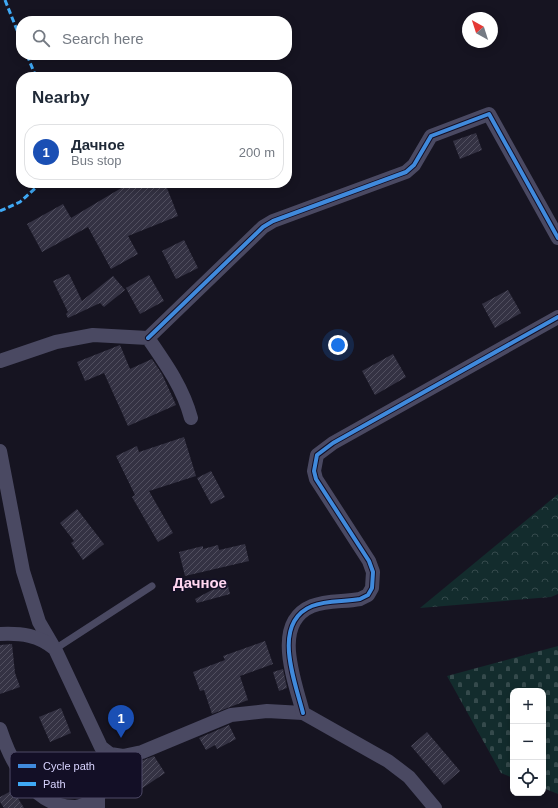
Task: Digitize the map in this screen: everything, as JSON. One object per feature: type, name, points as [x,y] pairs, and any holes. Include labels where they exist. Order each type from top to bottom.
[{"type":"street","points":[[0,361],[56,342],[93,336],[148,338],[263,227],[273,221],[406,172],[414,165],[431,136],[489,114],[558,238]]},
{"type":"street","points":[[303,713],[288,646],[289,630],[294,620],[311,606],[336,601],[360,599],[368,595],[374,581],[369,561],[316,478],[314,471],[317,455],[333,443],[558,317]]},
{"type":"street","points":[[148,338],[177,380],[187,401],[192,418]]},
{"type":"street","points":[[0,450],[23,571],[39,622],[55,649],[94,734],[101,747],[107,752]]},
{"type":"street","points":[[26,635],[37,631],[39,622]]},
{"type":"street","points":[[0,634],[26,635],[42,639],[55,649]]},
{"type":"street","points":[[286,711],[294,702],[297,690]]},
{"type":"street","points":[[142,752],[231,715],[286,711],[303,713],[388,761],[408,777],[435,808]]},
{"type":"street","points":[[0,729],[10,756]]},
{"type":"street","points":[[48,798],[56,803],[76,807],[98,803]]},
{"type":"lane","points":[[55,649],[152,586]]},
{"type":"green space","points":[[558,494],[558,594],[551,597],[420,608]]},
{"type":"green space","points":[[558,646],[558,794],[546,789],[546,688],[510,688],[510,777],[501,773],[447,676]]},
{"type":"building","points":[[476,133],[482,150],[460,159],[453,141]]},
{"type":"building","points":[[121,188],[167,188],[178,216],[128,236],[138,254],[111,269],[88,227],[42,252],[27,224],[63,204],[71,218]]},
{"type":"building","points":[[184,240],[198,268],[176,279],[162,251]]},
{"type":"building","points":[[69,274],[82,301],[113,276],[125,290],[104,307],[100,303],[68,318],[66,314],[68,312],[53,281]]},
{"type":"building","points":[[149,275],[164,301],[140,314],[126,288]]},
{"type":"building","points":[[508,290],[521,313],[495,328],[482,304]]},
{"type":"building","points":[[120,345],[130,369],[152,359],[162,374],[176,405],[128,426],[104,373],[85,381],[77,362]]},
{"type":"building","points":[[393,354],[406,377],[375,395],[362,371]]},
{"type":"building","points":[[184,437],[196,476],[149,491],[173,533],[158,542],[132,497],[135,495],[116,456],[137,446],[139,452]]},
{"type":"building","points":[[211,471],[225,497],[211,504],[197,478]]},
{"type":"building","points":[[77,509],[104,544],[83,560],[71,543],[74,541],[60,523]]},
{"type":"building","points":[[245,544],[249,561],[185,576],[179,552],[203,546],[203,549],[218,545],[219,550]]},
{"type":"building","points":[[227,582],[230,594],[197,603],[195,599]]},
{"type":"building","points":[[265,641],[273,664],[240,676],[248,700],[212,714],[204,690],[200,691],[193,672],[225,660],[223,656]]},
{"type":"building","points":[[12,644],[15,673],[20,687],[0,694],[0,645]]},
{"type":"building","points":[[283,669],[287,688],[279,691],[273,672]]},
{"type":"building","points":[[61,708],[71,733],[50,742],[39,717]]},
{"type":"building","points":[[229,725],[236,739],[217,749],[215,745],[206,750],[199,738]]},
{"type":"building","points":[[427,732],[460,771],[444,785],[411,746]]},
{"type":"building","points":[[154,756],[165,773],[142,788],[142,761]]},
{"type":"building","points":[[10,792],[10,798],[18,798],[24,808],[4,808],[0,802],[0,797]]},
{"type":"marked path","points":[[5,0],[16,28]]},
{"type":"marked path","points":[[29,60],[34,72]]},
{"type":"marked path","points":[[0,211],[20,202],[35,188]]},
{"type":"cycle path","points":[[148,338],[263,227],[273,221],[406,172],[414,165],[431,136],[489,114],[558,238]]},
{"type":"cycle path","points":[[303,713],[295,685],[289,654],[289,639],[292,625],[300,614],[312,606],[324,603],[360,599],[368,595],[372,588],[373,572],[369,561],[316,479],[314,471],[317,455],[333,443],[558,317]]},
{"type":"place","name":"Дачное","points":[[121,738]]},
{"type":"district","name":"Дачное","points":[[200,583]]}]
